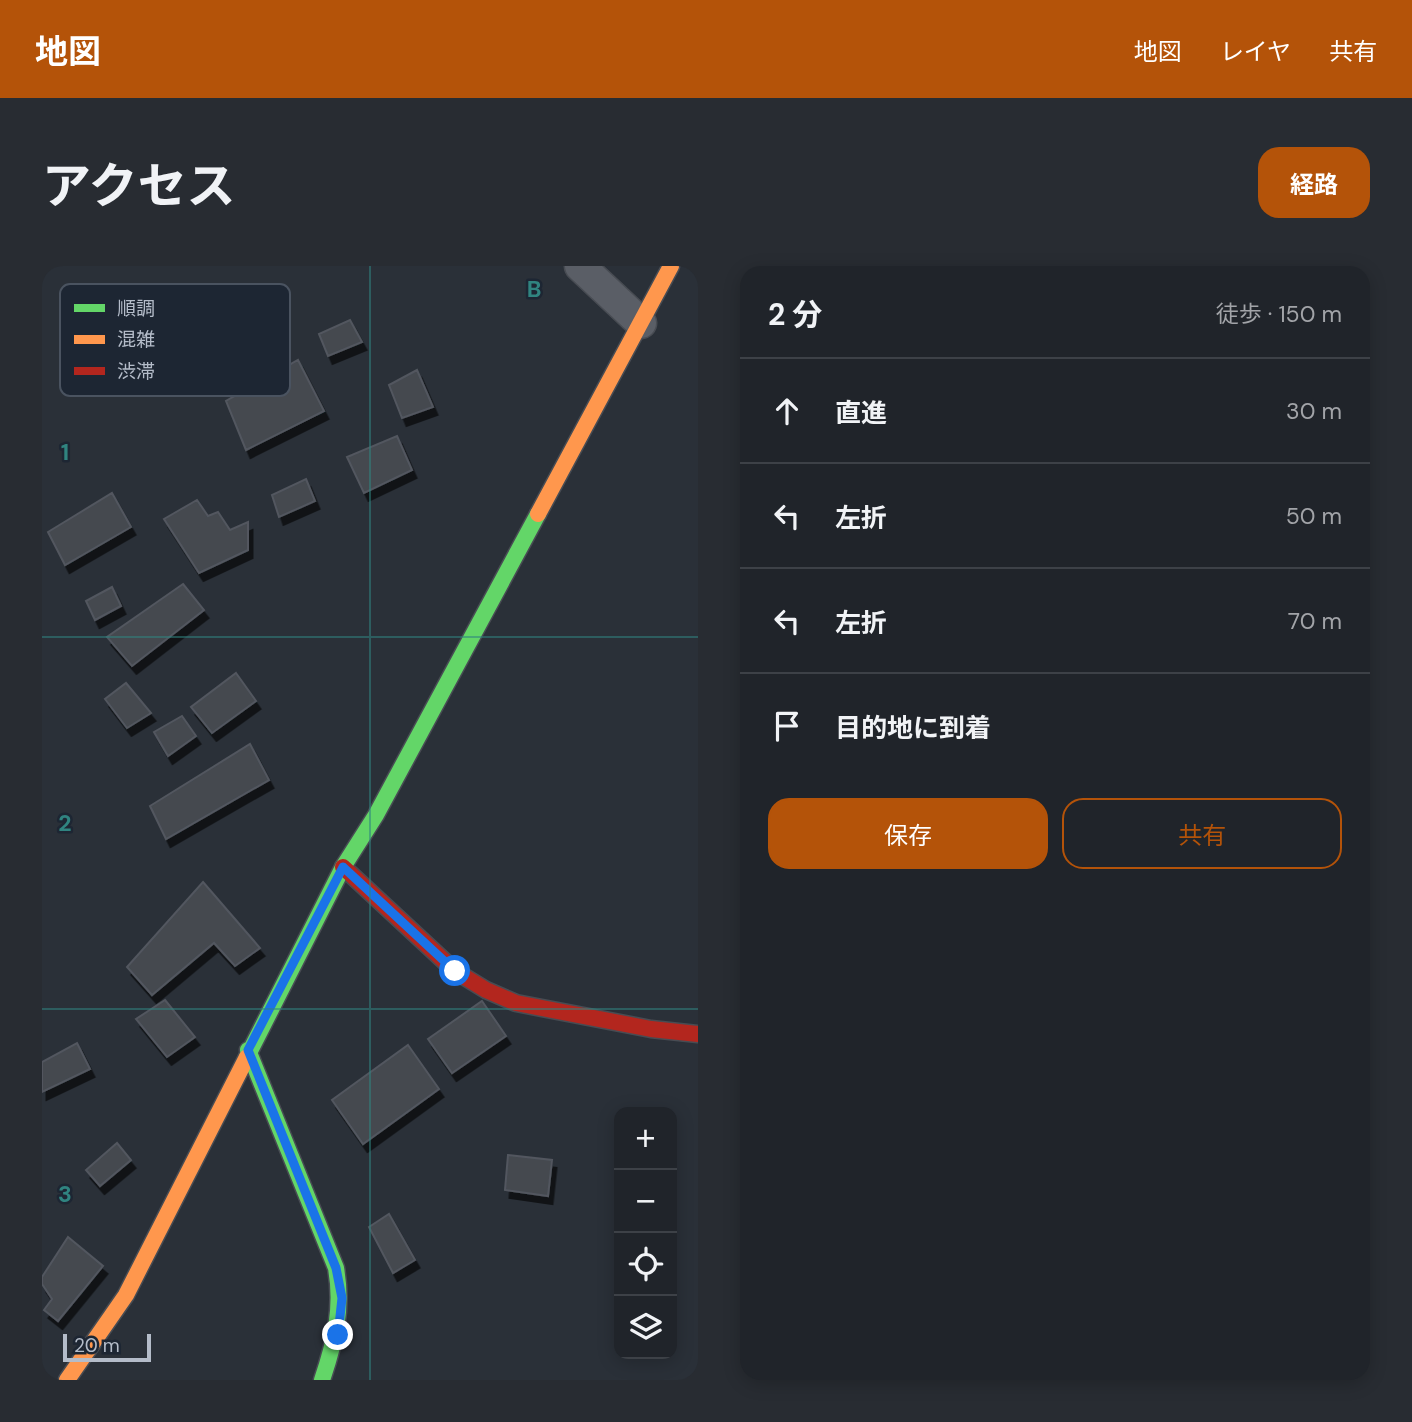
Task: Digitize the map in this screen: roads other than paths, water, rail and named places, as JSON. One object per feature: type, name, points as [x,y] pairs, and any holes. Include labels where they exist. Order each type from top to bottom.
[{"type":"street","points":[[580,266],[641,323]]},
{"type":"street","points":[[67,1380],[126,1295],[343,867],[376,815],[671,266]]},
{"type":"street","points":[[343,867],[455,971],[486,990],[516,1003],[651,1029],[698,1034]]},
{"type":"street","points":[[248,1050],[336,1268],[342,1298],[338,1335],[322,1380]]}]
